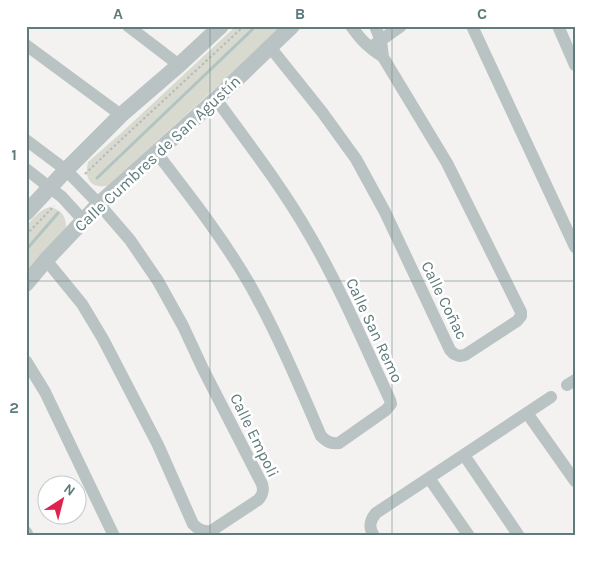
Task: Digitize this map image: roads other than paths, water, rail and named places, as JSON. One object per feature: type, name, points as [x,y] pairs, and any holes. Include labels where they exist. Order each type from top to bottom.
[{"type":"street","points":[[128,26],[179,65]]},
{"type":"street","points":[[26,213],[56,192],[66,170],[122,115],[221,26]]},
{"type":"street","name":"Calle Cumbres de San Agustín","points":[[26,284],[99,204],[216,99],[292,26]]},
{"type":"street","name":"Calle Coñac","points":[[270,47],[322,112],[356,159],[386,212],[450,350],[459,356],[465,355],[517,321],[521,316],[521,312],[447,163],[382,57],[369,48],[351,26]]},
{"type":"street","name":"Calle Coñac","points":[[375,26],[381,41],[382,57]]},
{"type":"street","points":[[369,48],[401,26]]},
{"type":"street","points":[[472,26],[575,247]]},
{"type":"street","points":[[558,26],[575,65]]},
{"type":"street","points":[[26,45],[122,115]]},
{"type":"street","name":"Calle San Remo","points":[[156,152],[218,235],[250,285],[322,436],[332,444],[339,442],[386,410],[390,400],[310,235],[282,190],[216,99]]},
{"type":"street","name":"Calle Empoli","points":[[26,140],[78,181],[130,240],[158,281],[183,326],[262,484],[264,490],[258,500],[211,531],[198,530],[193,524],[158,445],[103,338],[82,304],[46,260]]},
{"type":"street","points":[[26,168],[56,192],[83,220]]},
{"type":"street","points":[[26,361],[45,392],[114,536]]},
{"type":"street","points":[[372,531],[372,519],[376,512],[551,397]]},
{"type":"street","points":[[527,413],[575,481]]},
{"type":"street","points":[[464,455],[519,536]]},
{"type":"street","points":[[429,478],[469,536]]},
{"type":"street","points":[[26,532],[28,536]]},
{"type":"waterway","points":[[97,178],[256,26]]},
{"type":"waterway","points":[[26,250],[58,213]]}]
